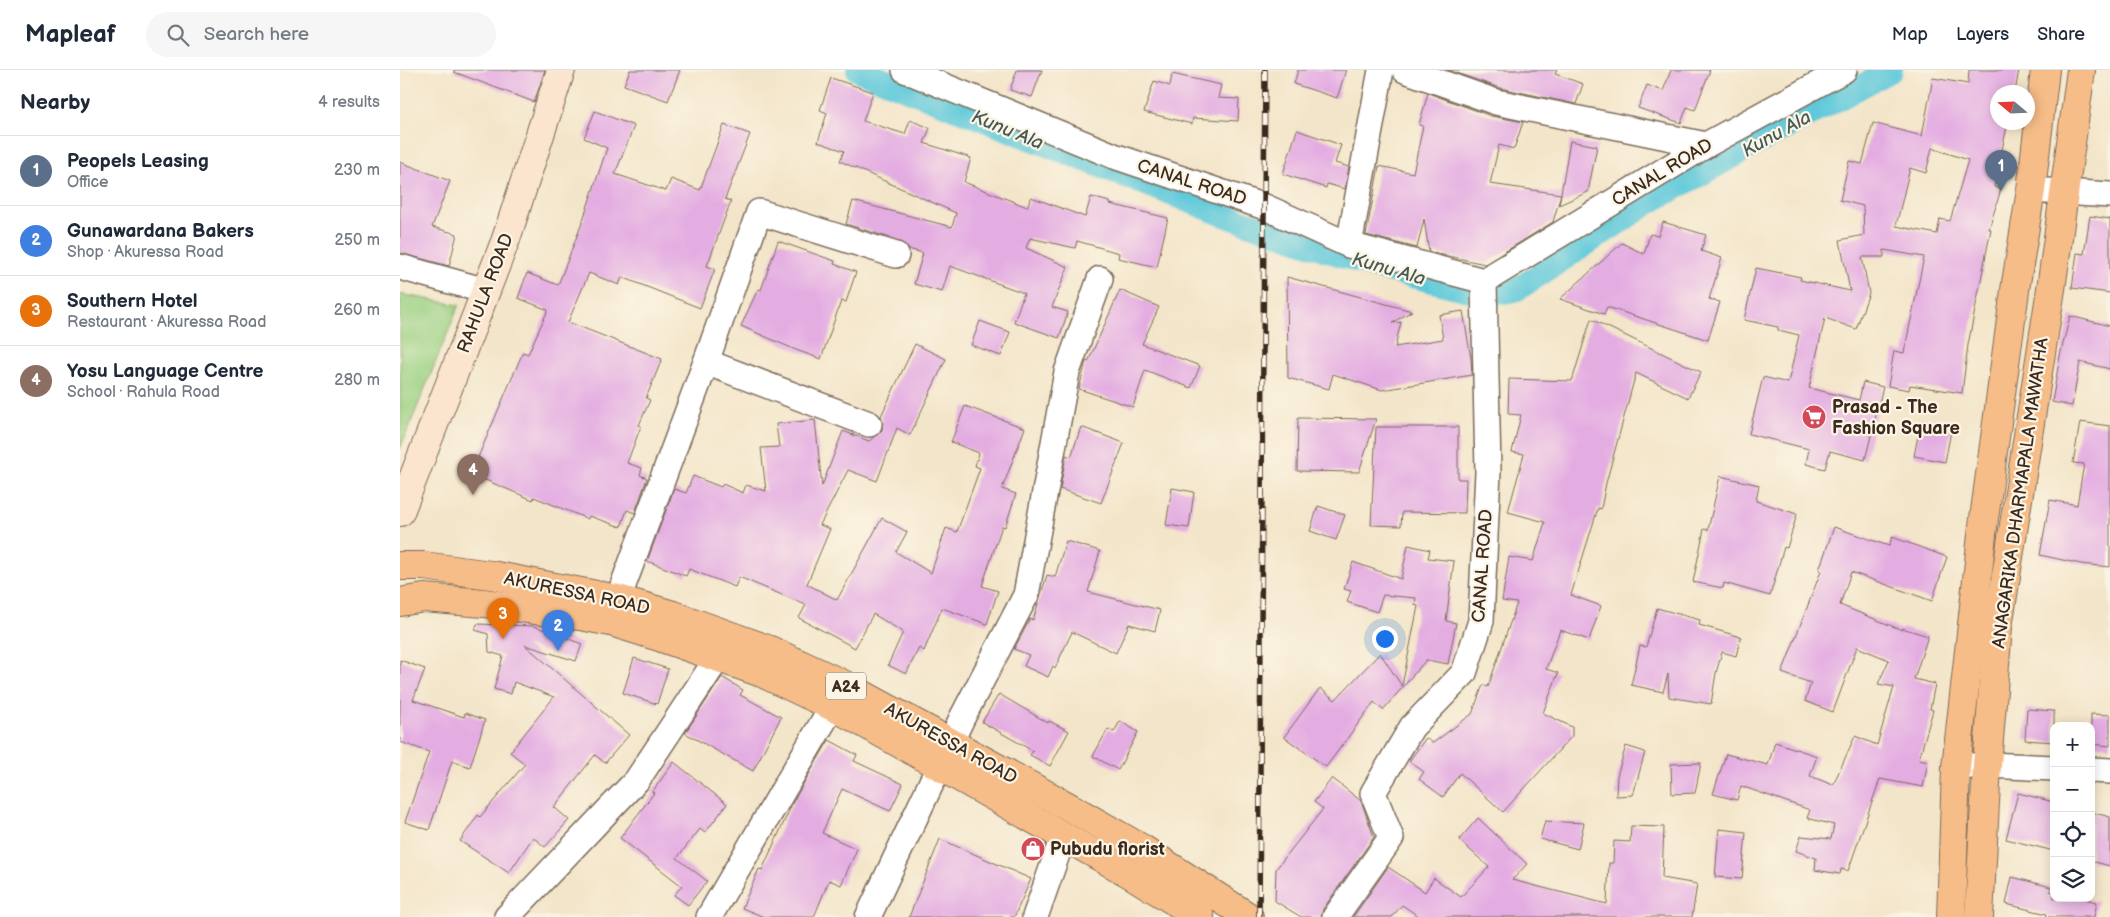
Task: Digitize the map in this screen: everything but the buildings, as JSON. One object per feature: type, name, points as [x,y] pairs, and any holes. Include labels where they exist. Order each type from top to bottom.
[{"type":"highway","name":"ANAGARIKA DHARMAPALA MAWATHA","points":[[1951,917],[1956,767],[1985,516],[2016,282],[2032,190],[2044,70]]},
{"type":"highway","name":"ANAGARIKA DHARMAPALA MAWATHA","points":[[1979,917],[1987,765],[1998,627],[2064,192],[2080,70]]},
{"type":"highway","name":"AKURESSA ROAD","points":[[400,566],[423,566],[491,575],[618,599],[672,615],[722,644],[762,673],[839,696],[944,755],[1063,837],[1132,875],[1200,917]]},
{"type":"highway","name":"AKURESSA ROAD","points":[[400,602],[424,598],[536,609],[722,644]]},
{"type":"highway","name":"AKURESSA ROAD","points":[[944,755],[1071,808],[1141,848],[1249,917]]},
{"type":"main road","name":"RAHULA ROAD","points":[[400,512],[506,239],[561,70]]},
{"type":"street","name":"CANAL ROAD","points":[[905,70],[1114,156],[1265,207],[1349,244],[1484,281],[1706,145],[1844,70]]},
{"type":"street","points":[[1349,244],[1381,70]]},
{"type":"street","points":[[1405,70],[1496,102],[1706,145]]},
{"type":"street","points":[[2032,190],[2110,195]]},
{"type":"street","points":[[618,599],[760,212],[896,255]]},
{"type":"street","points":[[400,267],[486,290]]},
{"type":"street","points":[[868,917],[944,755],[1026,595],[1067,372],[1100,279]]},
{"type":"street","name":"CANAL ROAD","points":[[1335,917],[1391,838],[1373,793],[1412,727],[1464,673],[1481,621],[1488,472],[1484,281]]},
{"type":"street","points":[[706,362],[869,424]]},
{"type":"street","points":[[507,917],[637,780],[722,644]]},
{"type":"street","points":[[709,917],[839,696]]},
{"type":"street","points":[[1956,767],[1987,765],[2050,768]]},
{"type":"street","points":[[2095,770],[2110,771]]},
{"type":"street","points":[[1035,917],[1063,837]]},
{"type":"green space","points":[[400,294],[459,305],[400,449]]},
{"type":"waterway","name":"Kunu Ala","points":[[858,70],[1227,216],[1376,267],[1485,294],[1516,290],[1650,202],[1891,70]]},
{"type":"railway","points":[[1259,917],[1265,70]]},
{"type":"place","name":"Peopels Leasing","points":[[2001,191]]},
{"type":"place","name":"Prasad - The Fashion Square","points":[[1814,417]]},
{"type":"place","name":"Yosu Language Centre","points":[[473,495]]},
{"type":"place","name":"Southern Hotel","points":[[503,639]]},
{"type":"place","name":"Gunawardana Bakers","points":[[558,651]]},
{"type":"place","name":"Pubudu florist","points":[[1033,849]]}]
